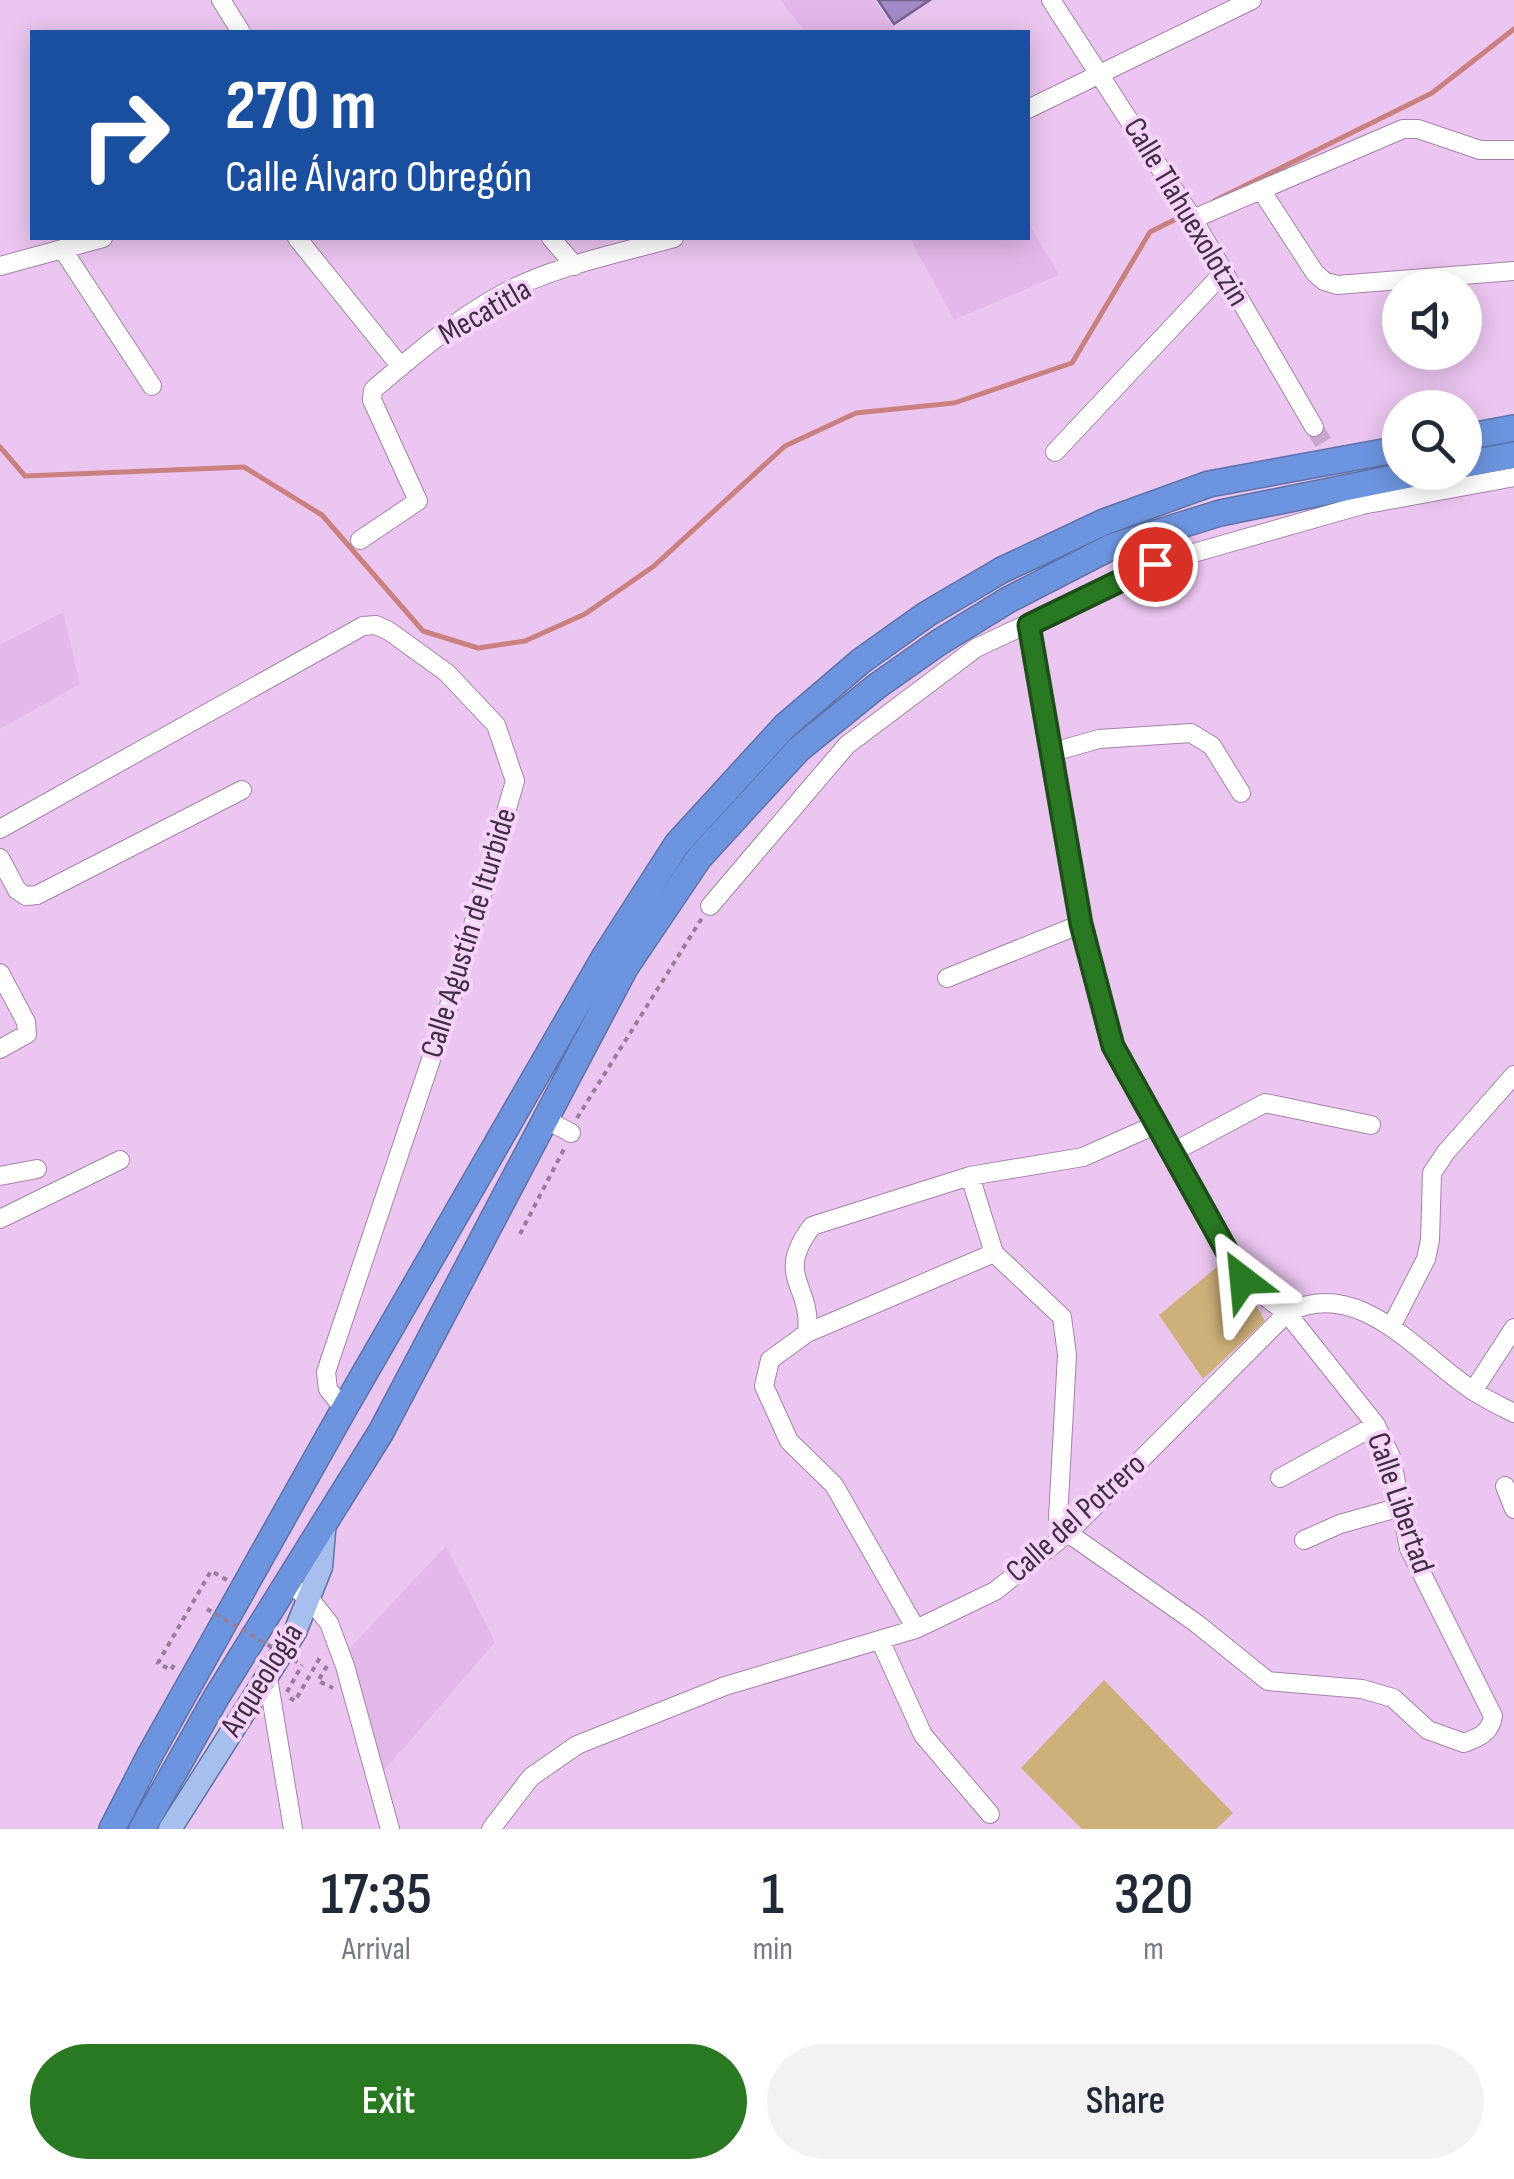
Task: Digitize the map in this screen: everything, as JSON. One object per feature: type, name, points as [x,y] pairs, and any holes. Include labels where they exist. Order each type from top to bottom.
[{"type":"highway","points":[[1482,434],[1514,428]]},
{"type":"highway","points":[[112,1829],[150,1753],[554,1040],[676,844],[785,726],[927,614],[1002,570],[1104,522],[1210,484],[1382,452]]},
{"type":"highway","points":[[1482,461],[1514,455]]},
{"type":"highway","points":[[142,1829],[216,1696],[382,1432],[626,968],[699,858],[799,749],[938,643],[1008,600],[1110,547],[1220,513],[1382,480]]},
{"type":"main road","name":"Arqueología","points":[[170,1829],[268,1678],[310,1600],[322,1568],[325,1520]]},
{"type":"street","points":[[221,0],[240,30]]},
{"type":"street","name":"Calle Tlahuexolotzin","points":[[1051,0],[1193,218],[1314,428]]},
{"type":"street","points":[[1030,108],[1227,5],[1252,0]]},
{"type":"street","points":[[1193,218],[1403,129],[1418,129],[1480,150],[1514,150]]},
{"type":"street","points":[[1262,190],[1324,281],[1337,284],[1514,270]]},
{"type":"street","points":[[0,266],[96,240]]},
{"type":"street","points":[[298,240],[400,366]]},
{"type":"street","points":[[553,240],[575,266]]},
{"type":"street","name":"Mecatitla","points":[[360,540],[418,501],[370,394],[400,366],[505,292],[575,266],[667,240]]},
{"type":"street","points":[[63,250],[152,386]]},
{"type":"street","points":[[1055,452],[1224,272]]},
{"type":"street","points":[[710,906],[848,746],[976,648],[1155,564],[1359,502],[1514,477]]},
{"type":"street","name":"Calle Agustín de Iturbide","points":[[0,829],[364,626],[376,625],[389,631],[448,673],[496,726],[515,781],[454,994],[326,1372],[328,1389],[344,1409]]},
{"type":"street","name":"Calle Libertad","points":[[1029,625],[1081,924],[1113,1046],[1243,1280],[1288,1313],[1376,1425],[1392,1458],[1409,1548],[1493,1716],[1491,1727],[1464,1744],[1428,1730],[1393,1698],[1362,1689],[1268,1680],[1196,1623],[1068,1533]]},
{"type":"street","points":[[1053,752],[1099,739],[1191,733],[1212,746],[1241,793]]},
{"type":"street","points":[[0,858],[16,890],[26,896],[37,895],[242,790]]},
{"type":"street","points":[[946,978],[1081,924]]},
{"type":"street","points":[[0,1049],[27,1034],[26,1022],[1,976]]},
{"type":"street","points":[[1391,1327],[1426,1259],[1432,1172],[1514,1075]]},
{"type":"street","points":[[1173,1152],[1265,1103],[1371,1125]]},
{"type":"street","points":[[545,1118],[571,1133]]},
{"type":"street","points":[[807,1333],[809,1319],[794,1270],[796,1247],[812,1226],[970,1176],[1082,1157],[1155,1125]]},
{"type":"street","points":[[0,1219],[120,1160]]},
{"type":"street","points":[[0,1176],[38,1169]]},
{"type":"street","points":[[970,1176],[994,1253],[1062,1316],[1068,1355],[1058,1518],[1068,1533]]},
{"type":"street","points":[[916,1629],[834,1485],[789,1440],[764,1386],[770,1360],[807,1333],[994,1253]]},
{"type":"street","points":[[1288,1313],[1300,1306],[1323,1302],[1349,1305],[1391,1327],[1473,1390],[1514,1413]]},
{"type":"street","name":"Calle del Potrero","points":[[491,1829],[532,1778],[577,1745],[725,1686],[916,1629],[994,1590],[1068,1533],[1288,1313]]},
{"type":"street","points":[[1473,1390],[1514,1328]]},
{"type":"street","points":[[1280,1478],[1376,1425]]},
{"type":"street","points":[[1505,1486],[1514,1509]]},
{"type":"street","points":[[1304,1540],[1350,1521],[1401,1508]]},
{"type":"street","points":[[286,1582],[310,1600],[329,1623],[346,1666],[390,1829]]},
{"type":"street","points":[[880,1640],[923,1735],[990,1814]]},
{"type":"street","points":[[268,1678],[293,1829]]},
{"type":"path","points":[[520,1234],[581,1107],[710,906]]},
{"type":"path","points":[[180,1655],[171,1670],[158,1663],[212,1571],[244,1590]]},
{"type":"path","points":[[206,1609],[302,1664],[285,1695],[295,1701],[325,1649],[334,1654],[318,1682]]},
{"type":"shaded area","points":[[780,0],[875,0],[895,30],[804,30]]},
{"type":"shaded area","points":[[1030,225],[1059,275],[954,320],[911,240],[1030,240]]},
{"type":"shaded area","points":[[63,612],[80,684],[0,729],[0,645]]},
{"type":"shaded area","points":[[1229,1257],[1265,1321],[1203,1379],[1159,1315]]},
{"type":"shaded area","points":[[446,1546],[495,1642],[383,1772],[348,1650]]},
{"type":"shaded area","points":[[1104,1680],[1233,1813],[1216,1829],[1082,1829],[1021,1768]]},
{"type":"building","points":[[878,0],[930,0],[894,24]]},
{"type":"waterway","points":[[1214,201],[1432,93],[1514,29]]},
{"type":"waterway","points":[[0,447],[25,476],[244,467],[322,515],[423,631],[478,648],[525,641],[585,614],[654,566],[785,446],[856,413],[954,403],[1072,363],[1150,232],[1186,214]]},
{"type":"tunnel","points":[[1314,427],[1355,496]]},
{"type":"route","points":[[1155,564],[1029,625],[1081,924],[1113,1046],[1243,1280]]}]
